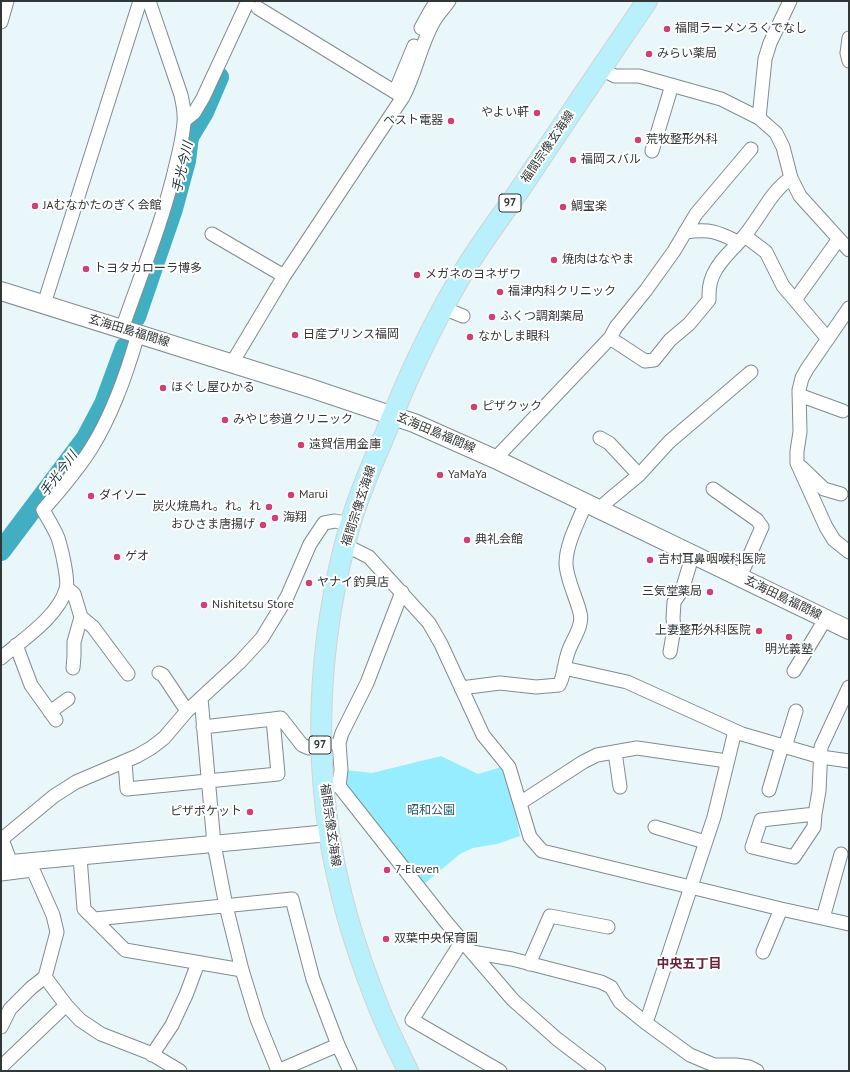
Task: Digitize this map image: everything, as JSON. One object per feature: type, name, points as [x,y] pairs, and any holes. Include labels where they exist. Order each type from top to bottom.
[{"type":"main road","name":"福間宗像玄海線","points":[[408,1071],[382,1016],[366,976],[339,887],[329,833],[331,785],[330,744],[322,686],[327,635],[333,598],[345,545],[361,491],[392,415],[426,339],[458,281],[647,1]]},
{"type":"main road","name":"玄海田島福間線","points":[[1,291],[392,415],[495,459],[849,630]]},
{"type":"street","points":[[1,22],[8,1]]},
{"type":"street","points":[[44,304],[140,1]]},
{"type":"street","points":[[1,658],[48,617],[59,603],[67,588],[66,570],[58,538],[43,510],[84,459],[108,417],[117,394],[130,331],[179,153],[184,122],[184,107],[149,1]]},
{"type":"street","points":[[232,363],[284,276],[399,95],[423,24],[437,1]]},
{"type":"street","points":[[399,95],[408,89],[426,39],[434,22],[449,1]]},
{"type":"street","points":[[759,118],[765,59],[770,43],[790,1]]},
{"type":"street","points":[[184,122],[194,113],[203,98],[253,5],[399,95]]},
{"type":"street","points":[[849,38],[847,53],[849,61]]},
{"type":"street","points":[[601,68],[615,76],[639,76],[721,99],[759,118],[776,133],[784,147],[791,178],[800,196],[838,240],[849,250]]},
{"type":"street","points":[[652,151],[672,85]]},
{"type":"street","points":[[495,459],[610,338],[625,314],[646,290],[686,232],[696,214],[751,149]]},
{"type":"street","points":[[610,338],[645,361],[654,360],[670,340],[689,324],[710,300],[709,286],[713,274],[721,261],[742,239],[782,184],[791,178]]},
{"type":"street","points":[[686,232],[698,230],[719,232],[742,239],[766,252],[783,286],[828,339]]},
{"type":"street","points":[[212,234],[284,276]]},
{"type":"street","points":[[795,300],[838,240]]},
{"type":"street","points":[[443,308],[463,316]]},
{"type":"street","points":[[849,308],[802,378],[799,390],[800,432],[797,451],[797,463],[826,527],[834,540],[849,552]]},
{"type":"street","points":[[461,688],[500,683],[536,687],[559,685],[562,681],[567,654],[581,620],[581,614],[573,593],[566,564],[568,549],[593,506],[610,499],[639,475],[669,442],[751,372]]},
{"type":"street","points":[[799,396],[843,410]]},
{"type":"street","points":[[600,438],[609,443],[639,475]]},
{"type":"street","points":[[797,463],[824,489],[841,494]]},
{"type":"street","points":[[713,489],[757,520],[762,527],[740,577]]},
{"type":"street","points":[[329,833],[80,857],[32,866],[4,867],[2,838],[54,796],[76,782],[125,762],[151,748],[164,738],[188,711],[240,662],[262,638],[287,597],[310,544],[324,523],[335,521],[351,524]]},
{"type":"street","points":[[345,545],[369,557],[429,623],[441,644],[483,735],[509,767],[530,837],[542,851],[849,924]]},
{"type":"street","points":[[670,652],[674,629],[674,602],[682,590],[693,554]]},
{"type":"street","points":[[67,588],[74,594],[81,617],[74,642],[73,668]]},
{"type":"street","points":[[203,727],[281,718],[302,745],[309,748],[330,744],[342,733],[350,714],[367,683],[402,592]]},
{"type":"street","points":[[81,617],[93,627],[128,674]]},
{"type":"street","points":[[794,671],[826,618]]},
{"type":"street","points":[[16,645],[31,685],[53,716],[68,698]]},
{"type":"street","points":[[564,668],[627,682],[735,731],[784,747],[821,757],[849,762]]},
{"type":"street","points":[[159,673],[163,675],[188,711]]},
{"type":"street","points":[[815,814],[761,820],[752,847],[794,857],[814,827],[819,791],[821,747],[849,687]]},
{"type":"street","points":[[201,698],[214,844],[226,906],[242,970],[257,1019],[278,1071],[338,1045]]},
{"type":"street","points":[[770,790],[796,711]]},
{"type":"street","points":[[125,762],[127,789],[278,774],[273,719]]},
{"type":"street","points":[[646,1023],[714,817],[735,731]]},
{"type":"street","points":[[520,803],[597,755],[637,748],[727,761]]},
{"type":"street","points":[[615,752],[620,787]]},
{"type":"street","points":[[331,785],[513,1000],[557,1039],[599,1071]]},
{"type":"street","points":[[654,827],[705,842]]},
{"type":"street","points":[[823,918],[841,854]]},
{"type":"street","points":[[80,857],[84,909],[125,950],[242,970]]},
{"type":"street","points":[[1,1027],[10,1009],[31,988],[45,977],[57,932],[53,915],[32,866]]},
{"type":"street","points":[[95,919],[292,899],[313,979],[338,1045],[350,1071]]},
{"type":"street","points":[[763,952],[781,909]]},
{"type":"street","points":[[529,964],[550,916],[608,927]]},
{"type":"street","points":[[462,941],[407,1017],[500,1071]]},
{"type":"street","points":[[472,952],[512,959],[601,982],[611,987],[620,1002],[690,1056],[714,1065],[736,1064],[749,1067],[757,1071]]},
{"type":"street","points":[[152,1055],[172,1025],[186,996],[198,963]]},
{"type":"street","points":[[45,977],[66,1005],[80,1020],[101,1034],[152,1055],[180,1071]]},
{"type":"street","points":[[1,1067],[66,1005]]},
{"type":"green space","name":"昭和公園","points":[[441,756],[478,774],[501,767],[518,816],[517,821],[520,836],[497,844],[473,848],[460,854],[423,885],[344,785],[346,770],[372,773]]},
{"type":"waterway","name":"手光今川","points":[[136,317],[173,209],[186,161],[189,137],[204,112],[219,77]]},
{"type":"waterway","name":"手光今川","points":[[1,551],[86,438],[104,404],[125,347]]},
{"type":"place","name":"福間ラーメンろくでなし","points":[[667,29]]},
{"type":"place","name":"みらい薬局","points":[[649,54]]},
{"type":"place","name":"やよい軒","points":[[537,113]]},
{"type":"place","name":"ベスト電器","points":[[451,121]]},
{"type":"place","name":"荒牧整形外科","points":[[638,140]]},
{"type":"place","name":"福岡スバル","points":[[573,160]]},
{"type":"place","name":"JAむなかたのぎく会館","points":[[35,206]]},
{"type":"place","name":"鯛宝楽","points":[[563,207]]},
{"type":"place","name":"焼肉はなやま","points":[[554,260]]},
{"type":"place","name":"トヨタカローラ博多","points":[[86,269]]},
{"type":"place","name":"メガネのヨネザワ","points":[[417,275]]},
{"type":"place","name":"福津内科クリニック","points":[[500,292]]},
{"type":"place","name":"ふくつ調剤薬局","points":[[492,317]]},
{"type":"place","name":"日産プリンス福岡","points":[[295,335]]},
{"type":"place","name":"なかしま眼科","points":[[470,337]]},
{"type":"place","name":"ほぐし屋ひかる","points":[[163,388]]},
{"type":"place","name":"ピザクック","points":[[474,407]]},
{"type":"place","name":"みやじ参道クリニック","points":[[225,420]]},
{"type":"place","name":"遠賀信用金庫","points":[[301,445]]},
{"type":"place","name":"YaMaYa","points":[[440,475]]},
{"type":"place","name":"Marui","points":[[291,495]]},
{"type":"place","name":"ダイソー","points":[[91,496]]},
{"type":"place","name":"炭火焼鳥れ。れ。れ","points":[[269,507]]},
{"type":"place","name":"海翔","points":[[275,518]]},
{"type":"place","name":"おひさま唐揚げ","points":[[263,525]]},
{"type":"place","name":"典礼会館","points":[[467,540]]},
{"type":"place","name":"ゲオ","points":[[117,557]]},
{"type":"place","name":"吉村耳鼻咽喉科医院","points":[[650,560]]},
{"type":"place","name":"ヤナイ釣具店","points":[[309,583]]},
{"type":"place","name":"三気堂薬局","points":[[710,592]]},
{"type":"place","name":"Nishitetsu Store","points":[[204,605]]},
{"type":"place","name":"上妻整形外科医院","points":[[759,631]]},
{"type":"place","name":"明光義塾","points":[[789,637]]},
{"type":"place","name":"ピザポケット","points":[[250,812]]},
{"type":"place","name":"7-Eleven","points":[[387,870]]},
{"type":"place","name":"双葉中央保育園","points":[[386,939]]},
{"type":"district","name":"中央五丁目","points":[[689,964]]}]
